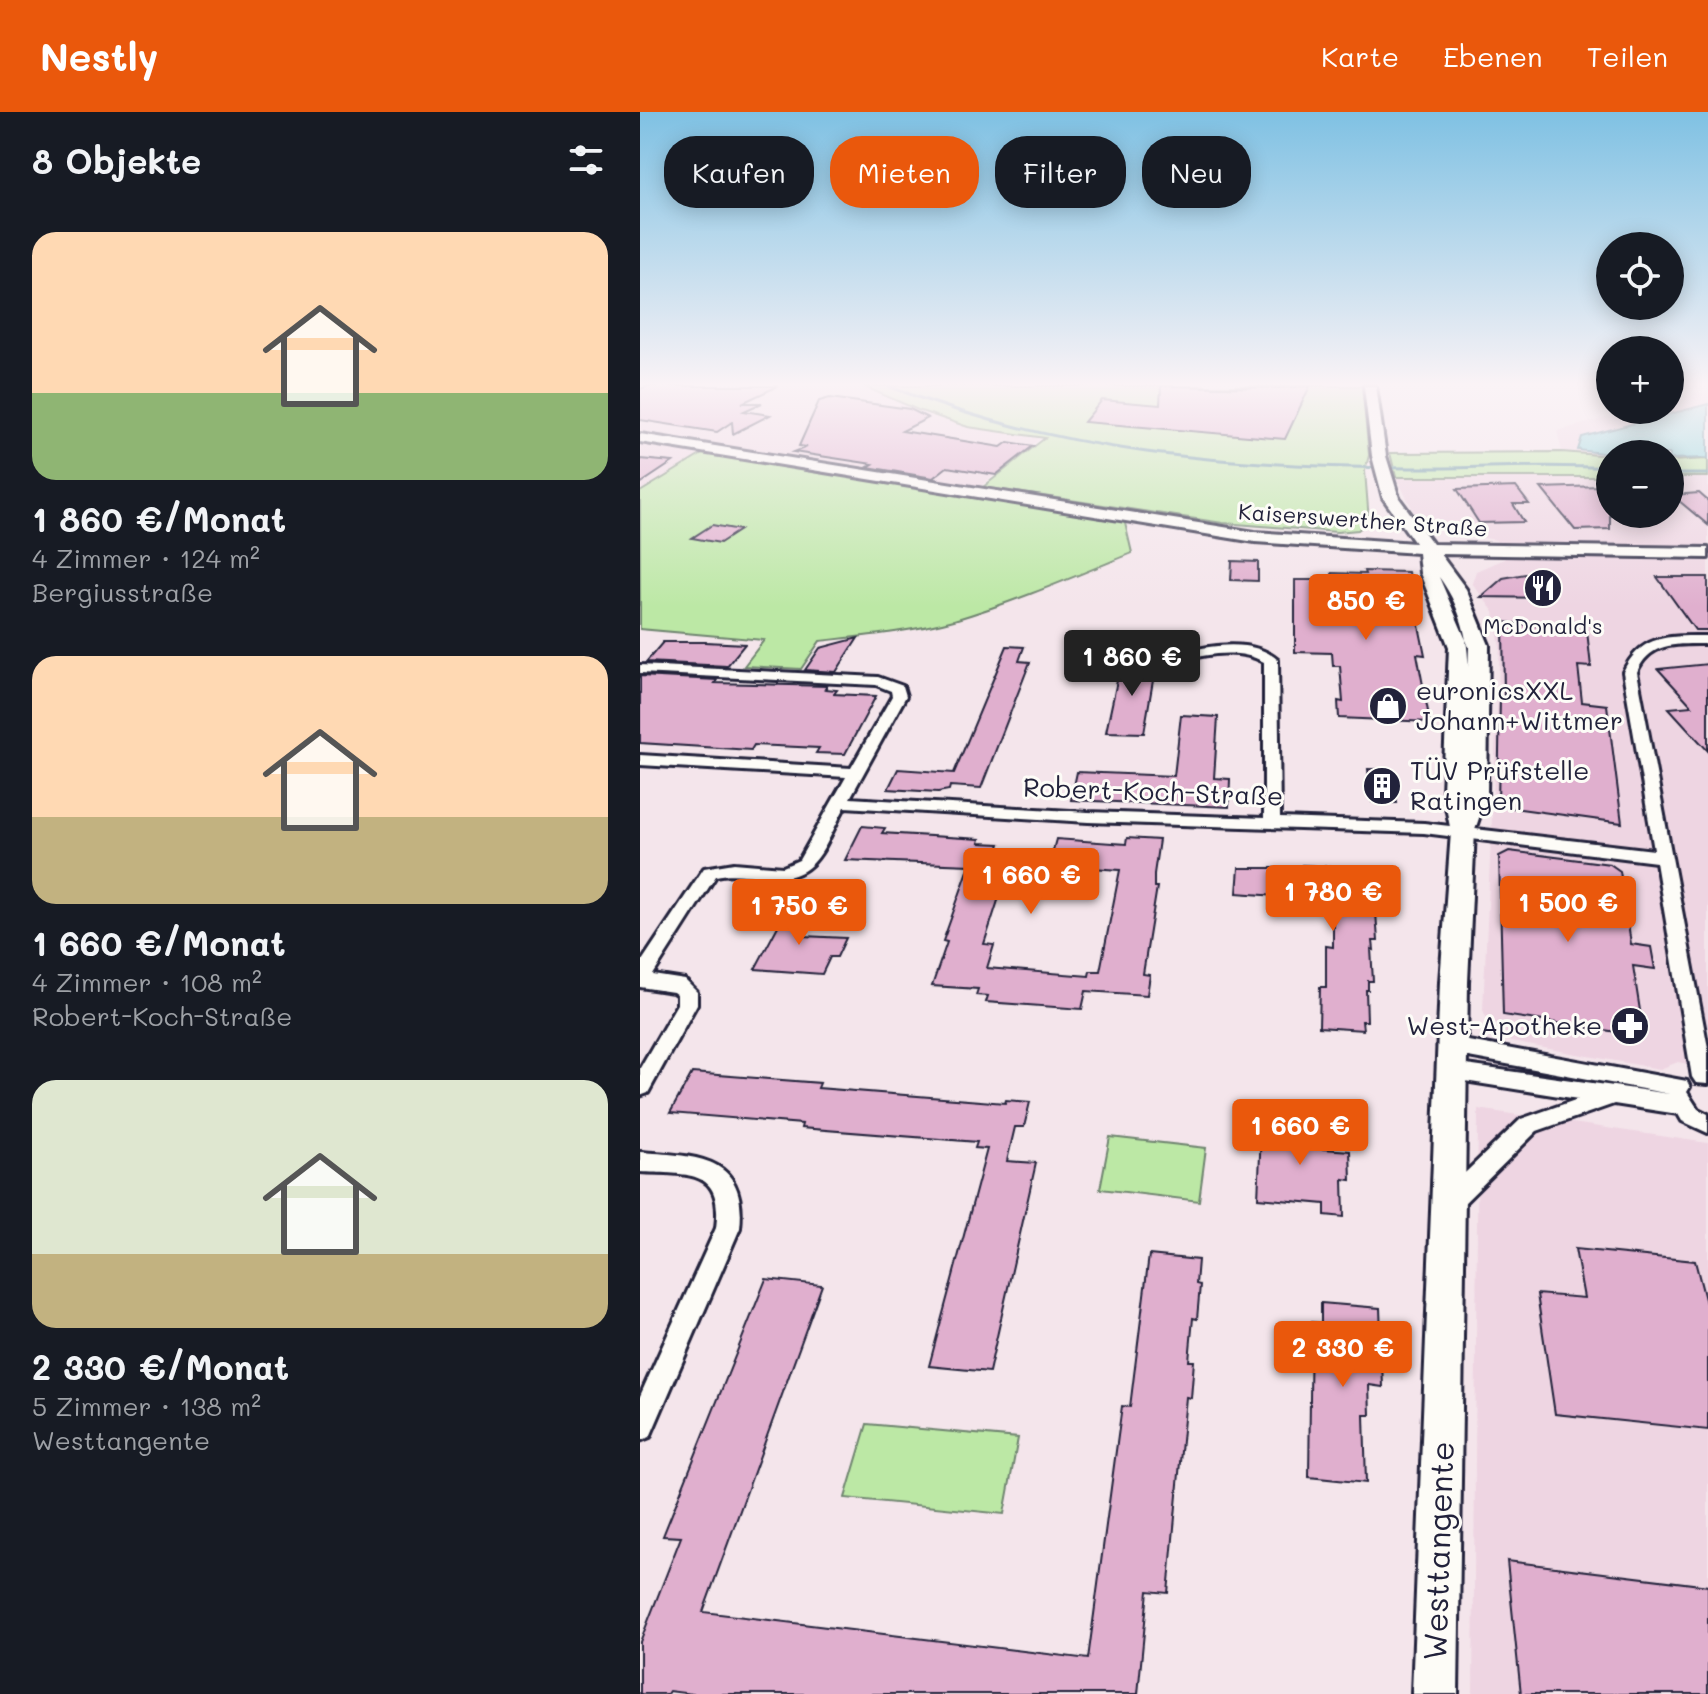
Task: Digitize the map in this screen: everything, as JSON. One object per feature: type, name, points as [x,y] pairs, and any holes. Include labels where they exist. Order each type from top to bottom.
[{"type":"street","name":"Kaiserswerther Straße","points":[[773,460],[1208,531],[1336,545],[1708,553]]},
{"type":"street","points":[[1380,460],[1391,498],[1389,522]]},
{"type":"street","points":[[1389,522],[1426,549]]},
{"type":"street","points":[[1336,545],[1389,522],[1511,550]]},
{"type":"street","points":[[1336,545],[1395,559],[1429,573]]},
{"type":"street","name":"Westtangente","points":[[1426,549],[1429,573],[1459,647],[1455,792],[1463,832],[1452,1058],[1435,1694]]},
{"type":"street","name":"Westtangente","points":[[1426,549],[1443,567],[1457,589],[1479,645],[1475,794],[1463,832]]},
{"type":"street","points":[[1457,589],[1467,570],[1511,550]]},
{"type":"street","points":[[1680,1096],[1685,1081],[1706,1078],[1630,672],[1635,657],[1647,648],[1676,640],[1708,640]]},
{"type":"street","points":[[1183,656],[1204,650],[1245,651],[1271,660],[1272,823]]},
{"type":"street","points":[[640,669],[878,681],[898,689],[899,696],[801,868],[783,873],[716,870],[705,876],[640,979],[678,985],[687,992],[687,1004],[640,1087]]},
{"type":"street","points":[[640,760],[856,773]]},
{"type":"street","name":"Robert-Koch-Straße","points":[[840,802],[1088,817],[1463,832],[1663,857]]},
{"type":"street","points":[[1452,1058],[1614,1095],[1680,1096]]},
{"type":"street","points":[[1452,1058],[1680,1096],[1707,1128]]},
{"type":"street","points":[[1448,1204],[1529,1125],[1614,1095]]},
{"type":"street","points":[[640,1162],[702,1168],[719,1177],[729,1189],[733,1206],[728,1228],[640,1427]]},
{"type":"shaded area","points":[[640,460],[693,460],[640,492]]},
{"type":"shaded area","points":[[808,460],[1014,460],[978,488]]},
{"type":"shaded area","points":[[1396,477],[1596,477],[1596,528],[1684,528],[1684,477],[1708,477],[1708,1068],[1678,1062],[1660,1069],[1511,1042],[1492,1031],[1483,1010],[1500,647],[1494,612],[1472,583],[1476,571],[1504,559],[1496,540],[1459,534],[1431,525],[1414,512]]},
{"type":"shaded area","points":[[1478,1109],[1708,1143],[1708,1694],[1473,1694]]},
{"type":"green space","points":[[693,460],[747,460],[1124,519],[1132,553],[1022,597],[954,620],[904,631],[820,641],[801,669],[744,666],[764,640],[640,629],[640,492]]},
{"type":"green space","points":[[1017,460],[1368,460],[1365,471],[1369,521],[1358,530],[1337,532],[1223,523],[983,487]]},
{"type":"green space","points":[[1392,460],[1596,460],[1596,477],[1396,477]]},
{"type":"green space","points":[[1684,460],[1708,460],[1708,477],[1684,477]]},
{"type":"green space","points":[[1110,1137],[1206,1148],[1199,1201],[1100,1189]]},
{"type":"green space","points":[[867,1424],[1018,1438],[1004,1514],[845,1498]]},
{"type":"building","points":[[640,460],[673,462],[640,484]]},
{"type":"building","points":[[846,460],[1015,460],[996,475],[947,467],[933,478],[868,467],[873,464]]},
{"type":"building","points":[[1596,486],[1596,528],[1610,529],[1575,530],[1541,488]]},
{"type":"building","points":[[1516,487],[1529,504],[1513,504],[1524,522],[1479,523],[1457,489]]},
{"type":"building","points":[[1699,493],[1708,501],[1708,525],[1684,505],[1684,494]]},
{"type":"building","points":[[712,525],[740,530],[720,543],[692,538]]},
{"type":"building","points":[[1232,561],[1258,562],[1258,581],[1231,580]]},
{"type":"building","points":[[1364,571],[1408,572],[1425,655],[1417,654],[1430,722],[1339,718],[1338,701],[1343,702],[1340,666],[1333,666],[1332,653],[1295,652],[1295,580],[1333,580],[1332,573],[1365,574]]},
{"type":"building","name":"McDonald's","points":[[1525,574],[1527,578],[1542,578],[1552,598],[1481,597],[1503,578]]},
{"type":"building","points":[[1657,577],[1708,577],[1708,630],[1695,630]]},
{"type":"building","points":[[1503,622],[1587,631],[1591,667],[1578,666],[1582,702],[1607,705],[1622,823],[1498,806],[1500,697],[1504,697]]},
{"type":"building","points":[[858,638],[836,672],[805,670],[820,648]]},
{"type":"building","points":[[663,642],[745,644],[727,666],[646,662]]},
{"type":"building","points":[[1007,646],[1024,647],[1019,661],[1030,662],[981,788],[950,786],[949,790],[938,792],[888,789],[898,769],[954,773]]},
{"type":"building","points":[[1121,662],[1156,663],[1144,733],[1106,732]]},
{"type":"building","points":[[1708,664],[1708,751],[1669,708],[1692,706],[1658,669]]},
{"type":"building","points":[[640,676],[717,680],[715,683],[827,686],[825,689],[837,690],[834,694],[876,696],[845,754],[816,753],[819,748],[754,745],[751,750],[640,743]]},
{"type":"building","points":[[1181,715],[1218,717],[1214,778],[1230,779],[1229,807],[1071,800],[1077,772],[1174,776]]},
{"type":"building","name":"TÜV Prüfstelle Ratingen","points":[[1368,769],[1392,770],[1397,803],[1372,802]]},
{"type":"building","points":[[862,826],[885,828],[882,833],[980,839],[979,843],[1000,844],[992,869],[1004,869],[1000,882],[1004,882],[984,944],[994,945],[987,968],[1089,976],[1090,971],[1100,971],[1120,870],[1049,865],[1056,839],[1126,844],[1127,838],[1159,840],[1154,874],[1154,887],[1157,887],[1143,974],[1150,975],[1147,995],[1086,991],[1082,1009],[986,1002],[988,996],[976,995],[978,989],[932,986],[947,942],[943,941],[970,865],[845,860]]},
{"type":"building","points":[[1509,851],[1610,864],[1620,871],[1631,944],[1651,947],[1655,969],[1633,966],[1644,1036],[1503,1015],[1499,856]]},
{"type":"building","points":[[1302,865],[1331,867],[1331,870],[1342,871],[1342,874],[1376,876],[1377,883],[1381,884],[1382,904],[1378,904],[1376,912],[1378,941],[1373,941],[1374,950],[1371,949],[1373,981],[1368,981],[1366,990],[1367,1021],[1362,1021],[1363,1030],[1319,1027],[1320,987],[1326,987],[1326,946],[1333,947],[1333,895],[1290,892],[1290,897],[1237,893],[1239,868],[1302,868]]},
{"type":"building","points":[[786,911],[815,913],[804,936],[846,938],[837,957],[830,957],[822,974],[755,969]]},
{"type":"building","points":[[692,1073],[820,1083],[818,1088],[1005,1103],[1006,1100],[1030,1102],[1024,1127],[1015,1127],[1007,1161],[1036,1163],[989,1372],[929,1366],[987,1149],[975,1148],[977,1142],[801,1128],[802,1124],[670,1113]]},
{"type":"building","points":[[1262,1112],[1298,1115],[1298,1147],[1350,1151],[1351,1180],[1343,1179],[1344,1217],[1325,1215],[1325,1204],[1258,1198]]},
{"type":"building","points":[[1575,1249],[1695,1261],[1708,1311],[1708,1430],[1555,1414],[1537,1294],[1584,1298]]},
{"type":"building","points":[[1149,1255],[1198,1260],[1196,1284],[1200,1285],[1197,1319],[1193,1318],[1189,1361],[1194,1361],[1191,1398],[1186,1397],[1168,1593],[1148,1591],[1138,1694],[692,1694],[669,1691],[667,1694],[640,1694],[640,1642],[681,1537],[663,1536],[766,1279],[822,1285],[703,1612],[1088,1659],[1122,1406],[1130,1407]]},
{"type":"building","points":[[1321,1303],[1380,1308],[1383,1387],[1369,1385],[1370,1415],[1364,1415],[1366,1483],[1309,1477],[1311,1322],[1321,1323]]},
{"type":"building","points":[[1507,1561],[1708,1586],[1708,1694],[1521,1694]]},
{"type":"waterway","points":[[1220,460],[1342,467],[1596,467]]},
{"type":"waterway","points":[[1684,474],[1708,474]]},
{"type":"place","name":"McDonald's","points":[[1543,588]]},
{"type":"place","name":"euronicsXXL Johann+Wittmer","points":[[1388,706]]},
{"type":"place","name":"TÜV Prüfstelle Ratingen","points":[[1382,786]]},
{"type":"place","name":"West-Apotheke","points":[[1630,1026]]}]
